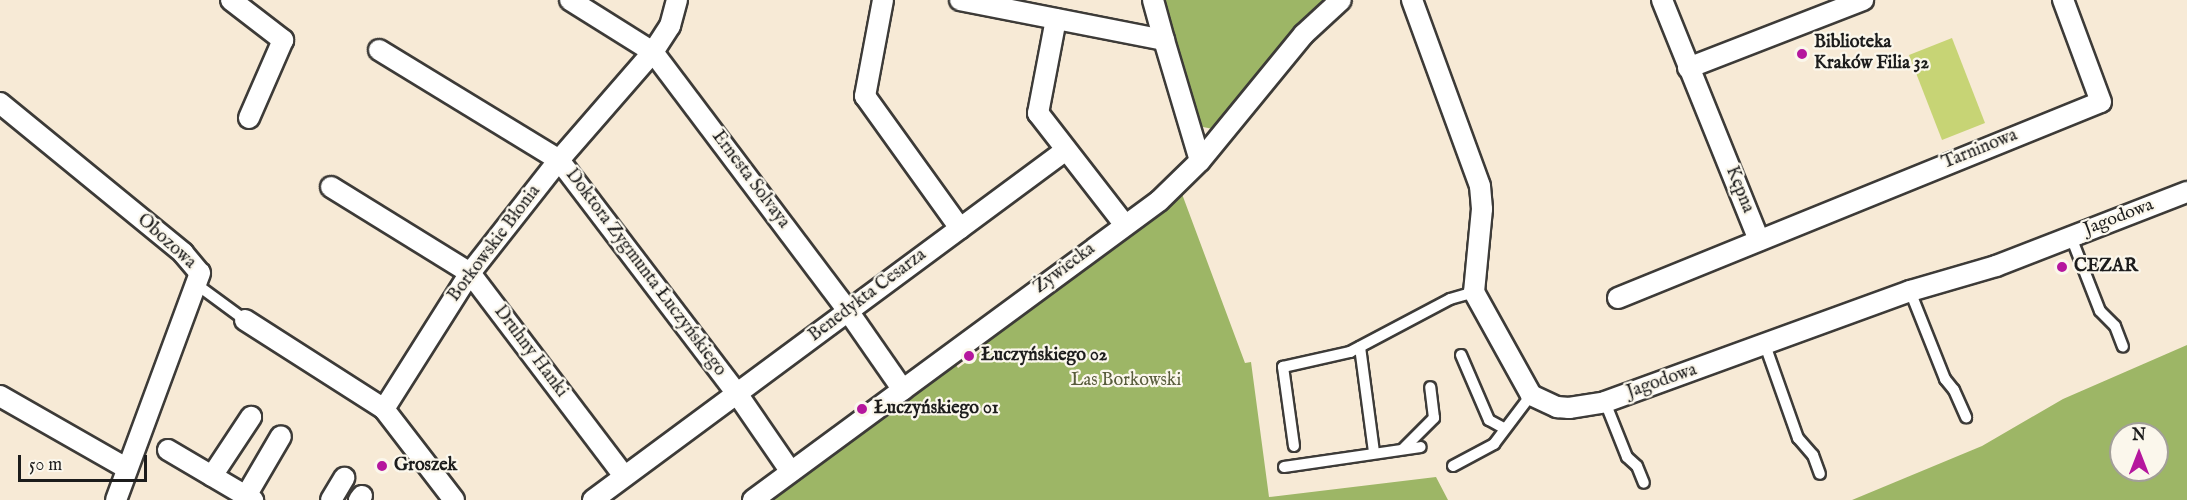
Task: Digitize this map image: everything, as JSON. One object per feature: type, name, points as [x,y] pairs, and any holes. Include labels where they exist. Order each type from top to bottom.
[{"type":"street","points":[[231,0],[283,40],[249,118]]},
{"type":"street","name":"Ernesta Solvaya","points":[[570,0],[653,52],[848,311],[903,390]]},
{"type":"street","name":"Borkowskie Błonia","points":[[384,409],[470,273],[559,160],[653,52],[670,26],[677,0]]},
{"type":"street","points":[[883,0],[865,96],[960,228]]},
{"type":"street","points":[[960,0],[1164,40]]},
{"type":"street","points":[[1153,0],[1200,161]]},
{"type":"street","name":"Żywiecka","points":[[753,500],[1159,201],[1200,161],[1304,34],[1341,0]]},
{"type":"street","points":[[1412,0],[1480,186],[1482,209],[1474,292],[1531,395]]},
{"type":"street","name":"Kępna","points":[[1662,0],[1759,240]]},
{"type":"street","points":[[1688,68],[1863,0]]},
{"type":"street","name":"Tarninowa","points":[[1759,240],[2101,102],[2063,0]]},
{"type":"street","points":[[1056,19],[1038,113],[1125,225]]},
{"type":"street","name":"Doktora Zygmunta Łuczyńskiego","points":[[379,50],[559,160],[738,395],[791,472]]},
{"type":"street","name":"Obozowa","points":[[0,103],[183,253],[200,273],[116,500]]},
{"type":"street","name":"Benedykta Cesarza","points":[[593,500],[738,395],[1066,150]]},
{"type":"street","name":"Druhny Hanki","points":[[331,187],[470,273],[624,476]]},
{"type":"street","name":"Jagodowa","points":[[1531,395],[1543,402],[1569,408],[1605,402],[1910,291],[1996,266],[2187,192]]},
{"type":"street","points":[[1618,298],[1759,240]]},
{"type":"street","points":[[244,320],[384,409],[454,500]]},
{"type":"street","points":[[0,396],[126,468]]},
{"type":"street","points":[[212,476],[251,417]]},
{"type":"street","points":[[168,450],[250,498],[281,436]]},
{"type":"street","points":[[331,500],[344,478]]},
{"type":"lane","points":[[2071,237],[2100,311],[2115,326],[2123,347]]},
{"type":"lane","points":[[196,284],[244,320]]},
{"type":"lane","points":[[1910,291],[1945,379],[1954,390],[1966,417]]},
{"type":"lane","points":[[1294,446],[1282,367],[1360,348],[1450,299],[1474,292]]},
{"type":"lane","points":[[1766,345],[1798,438],[1813,455],[1820,474]]},
{"type":"lane","points":[[1360,348],[1374,452]]},
{"type":"lane","points":[[1461,355],[1490,420],[1505,429]]},
{"type":"lane","points":[[1403,449],[1434,418],[1430,387]]},
{"type":"lane","points":[[1453,466],[1494,444],[1531,395]]},
{"type":"lane","points":[[1605,402],[1627,457],[1637,466],[1644,483]]},
{"type":"lane","points":[[1284,467],[1374,452],[1421,447]]},
{"type":"green space","points":[[1162,0],[1325,0],[1290,35],[1213,129],[1203,127],[1198,120]]},
{"type":"green space","points":[[1952,38],[1985,123],[1942,140],[1909,55]]},
{"type":"green space","name":"Las Borkowski","points":[[1182,194],[1245,363],[1251,362],[1269,497],[1436,477],[1448,500],[766,500],[954,362],[958,368],[984,349],[979,343]]},
{"type":"green space","points":[[2187,345],[2187,500],[1852,500],[1982,446],[2063,399]]},
{"type":"place","name":"Biblioteka Kraków Filia 32","points":[[1802,54]]},
{"type":"place","name":"CEZAR","points":[[2062,267]]},
{"type":"place","name":"Łuczyńskiego 02","points":[[969,356]]},
{"type":"place","name":"Łuczyńskiego 01","points":[[862,409]]},
{"type":"place","name":"Groszek","points":[[382,466]]}]
